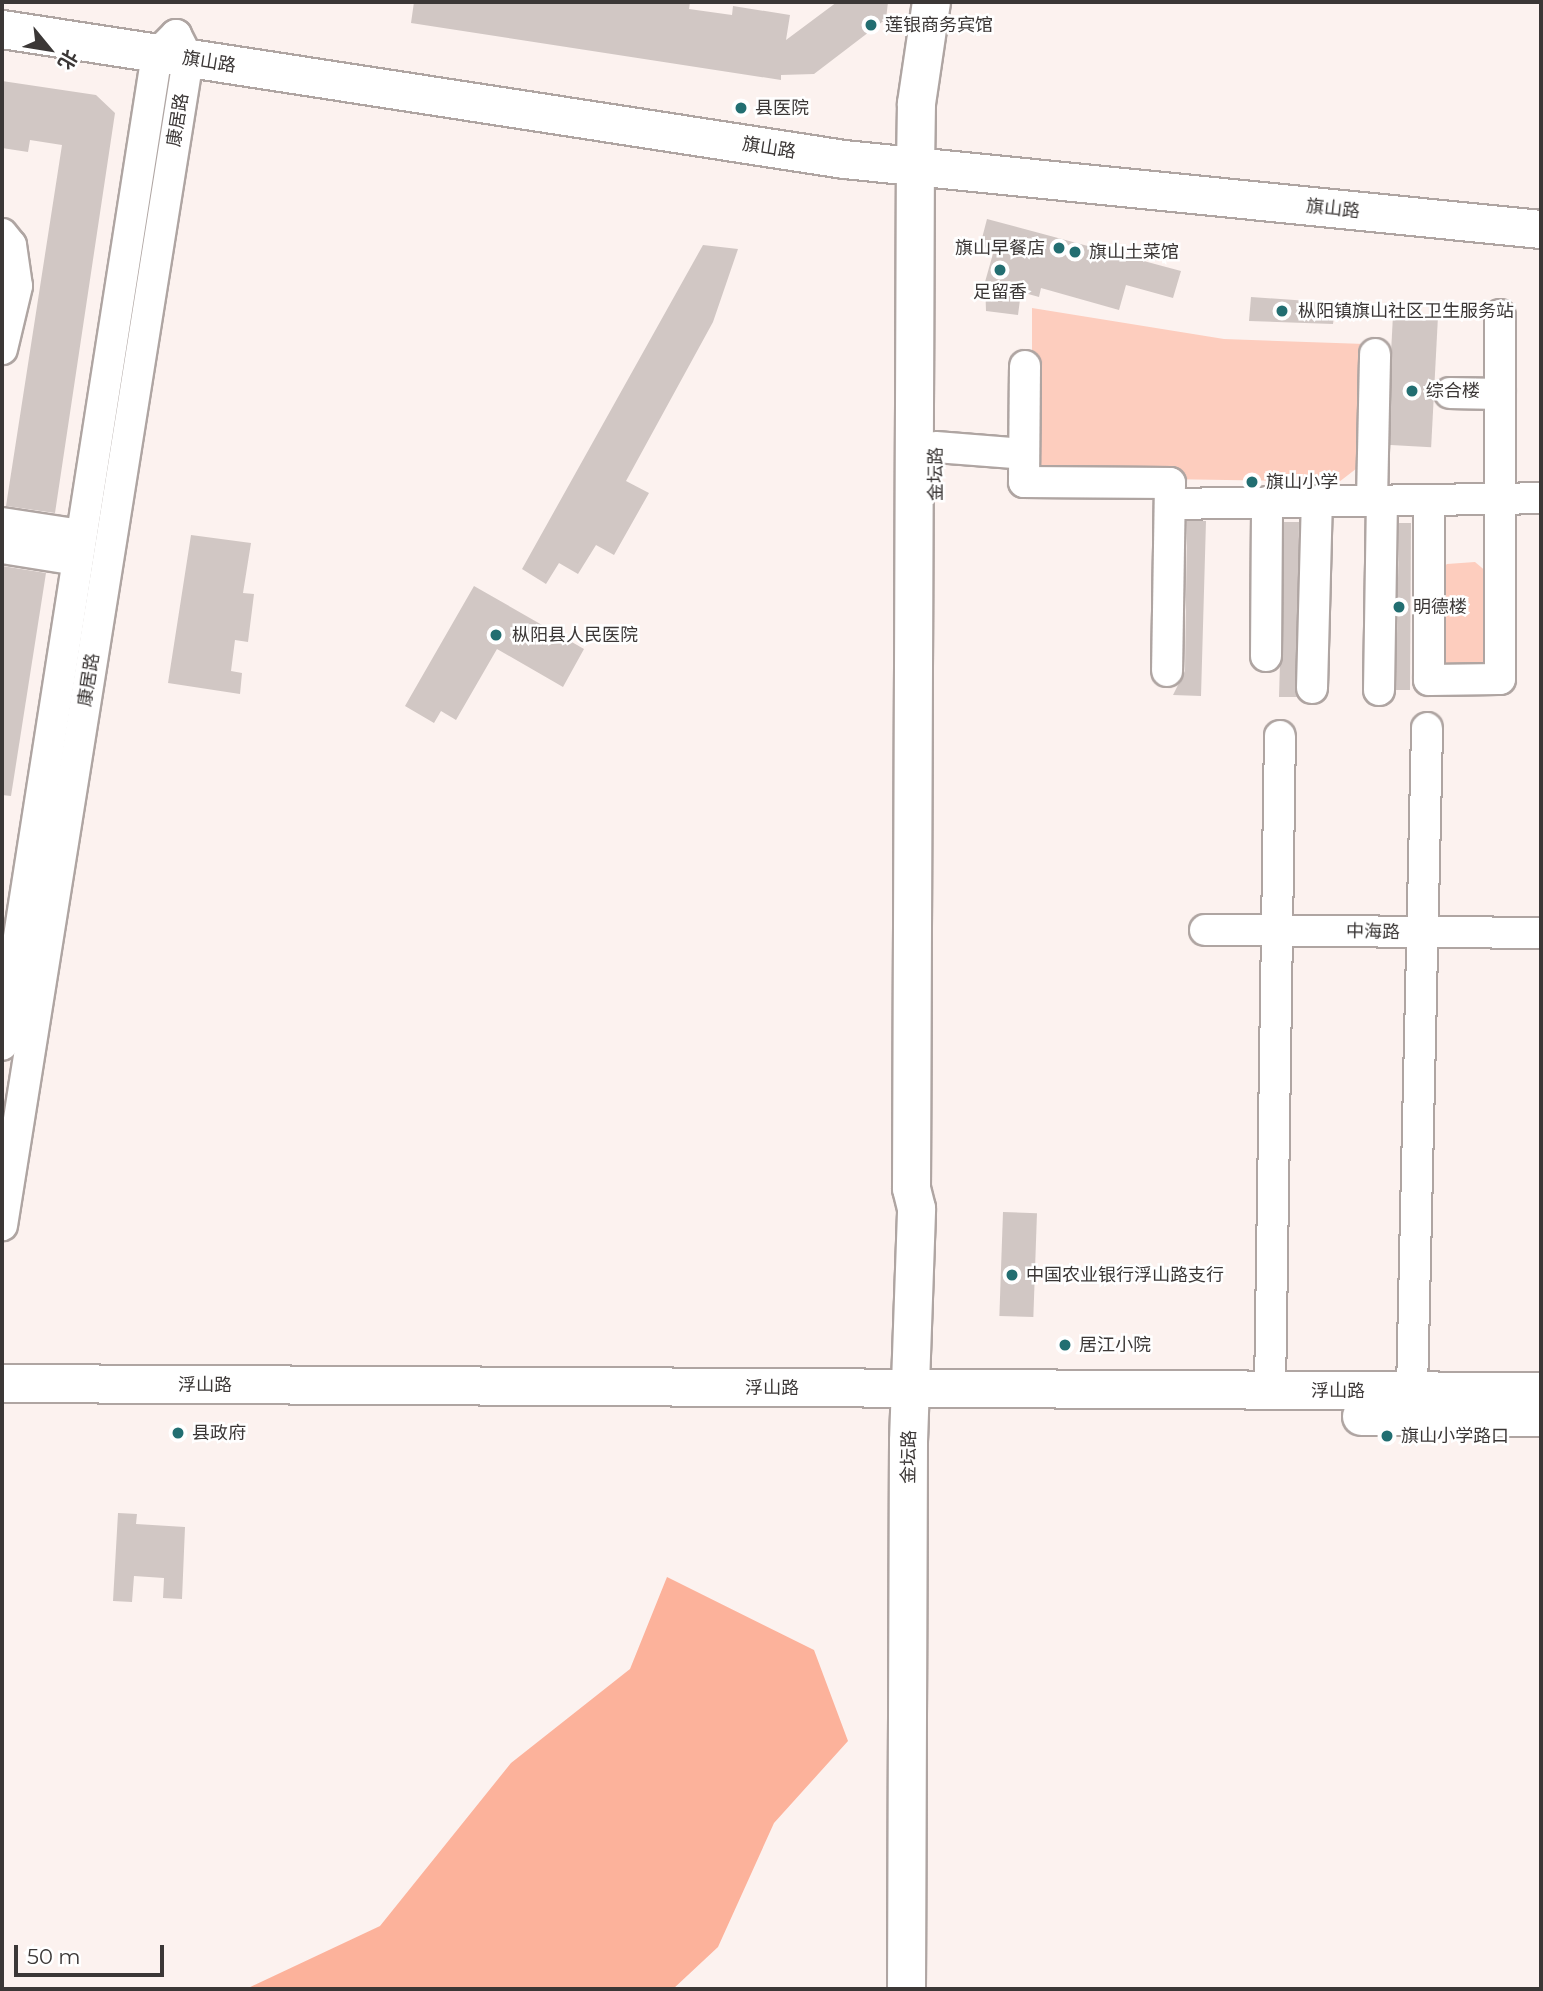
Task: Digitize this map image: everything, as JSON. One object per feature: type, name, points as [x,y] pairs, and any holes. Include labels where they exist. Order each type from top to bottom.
[{"type":"main road","name":"金坛路","points":[[926,926],[926,158],[931,2]]},
{"type":"main road","name":"金坛路","points":[[906,1989],[927,1209],[911,1174],[911,939],[926,926],[936,447],[926,158],[955,2]]},
{"type":"main road","name":"旗山路","points":[[2,8],[174,49]]},
{"type":"main road","name":"旗山路","points":[[2,29],[174,49],[926,158],[1541,229]]},
{"type":"main road","name":"旗山路","points":[[926,158],[1541,205]]},
{"type":"main road","name":"浮山路","points":[[2,1383],[922,1401],[1541,1417]]},
{"type":"main road","name":"浮山路","points":[[2,1408],[922,1401],[1270,1391],[1541,1391]]},
{"type":"main road","name":"金坛路","points":[[922,1401],[927,1989]]},
{"type":"street","name":"康居路","points":[[2,1045],[79,547],[174,49]]},
{"type":"street","name":"康居路","points":[[2,1225],[174,49]]},
{"type":"street","points":[[2,234],[11,245],[18,286],[2,344]]},
{"type":"street","points":[[1429,499],[1429,680],[1500,679],[1500,315]]},
{"type":"street","points":[[1375,354],[1380,690]]},
{"type":"street","points":[[1026,366],[1024,482],[1170,483],[1167,671]]},
{"type":"street","points":[[1450,393],[1500,394]]},
{"type":"street","points":[[936,447],[1024,454]]},
{"type":"street","points":[[1170,504],[1541,498]]},
{"type":"street","points":[[1312,688],[1317,501]]},
{"type":"street","points":[[1266,656],[1267,502]]},
{"type":"street","points":[[2,523],[79,547]]},
{"type":"street","points":[[2,548],[79,547]]},
{"type":"street","points":[[1412,1391],[1427,728]]},
{"type":"street","points":[[1270,1391],[1280,737]]},
{"type":"street","name":"中海路","points":[[1205,930],[1541,933]]},
{"type":"shaded area","points":[[1032,308],[1224,339],[1365,344],[1361,465],[1339,482],[1043,477],[1032,458]]},
{"type":"shaded area","points":[[1475,562],[1488,573],[1489,667],[1440,669],[1440,570],[1447,564]]},
{"type":"shaded area","points":[[667,1577],[814,1650],[848,1741],[774,1823],[718,1947],[673,1989],[246,1989],[380,1926],[511,1763],[630,1669]]},
{"type":"building","points":[[414,2],[690,2],[689,9],[732,15],[733,6],[790,15],[786,40],[837,2],[888,2],[886,19],[814,74],[781,75],[781,80],[411,23]]},
{"type":"building","points":[[2,81],[96,95],[115,113],[55,513],[6,506],[62,145],[30,140],[28,152],[2,148]]},
{"type":"building","points":[[987,219],[1181,271],[1173,298],[1126,285],[1119,310],[1041,288],[1039,297],[1021,292],[1018,315],[986,311],[985,282],[994,250],[980,246]]},
{"type":"building","points":[[703,245],[738,249],[713,322],[626,481],[649,493],[614,555],[596,545],[578,574],[559,563],[546,584],[522,569]]},
{"type":"building","points":[[1251,297],[1336,303],[1333,324],[1249,321]]},
{"type":"building","name":"综合楼","points":[[1393,315],[1438,317],[1431,447],[1386,445]]},
{"type":"building","points":[[1187,521],[1206,521],[1201,696],[1173,695],[1185,671]]},
{"type":"building","points":[[1284,522],[1299,522],[1297,697],[1279,697]]},
{"type":"building","points":[[1399,523],[1411,523],[1410,690],[1396,690]]},
{"type":"building","points":[[191,535],[251,543],[243,593],[254,594],[248,642],[235,640],[231,671],[242,673],[240,694],[168,683]]},
{"type":"building","points":[[2,566],[46,573],[11,796],[2,795]]},
{"type":"building","points":[[474,586],[584,649],[563,687],[497,649],[456,720],[441,711],[434,723],[405,706]]},
{"type":"building","points":[[1003,1212],[1037,1213],[1033,1317],[999,1316]]},
{"type":"building","points":[[118,1513],[137,1514],[136,1524],[185,1527],[182,1599],[163,1598],[164,1578],[134,1576],[132,1602],[113,1601]]},
{"type":"place","name":"莲银商务宾馆","points":[[871,25]]},
{"type":"place","name":"县医院","points":[[741,108]]},
{"type":"place","name":"旗山早餐店","points":[[1059,248]]},
{"type":"place","name":"旗山土菜馆","points":[[1075,252]]},
{"type":"place","name":"足留香","points":[[1000,270]]},
{"type":"place","name":"枞阳镇旗山社区卫生服务站","points":[[1282,311]]},
{"type":"place","name":"综合楼","points":[[1412,391]]},
{"type":"place","name":"旗山小学","points":[[1252,482]]},
{"type":"place","name":"明德楼","points":[[1399,607]]},
{"type":"place","name":"枞阳县人民医院","points":[[496,635]]},
{"type":"place","name":"中国农业银行浮山路支行","points":[[1012,1275]]},
{"type":"place","name":"居江小院","points":[[1065,1345]]},
{"type":"place","name":"县政府","points":[[178,1433]]},
{"type":"place","name":"旗山小学路口","points":[[1387,1436]]}]
